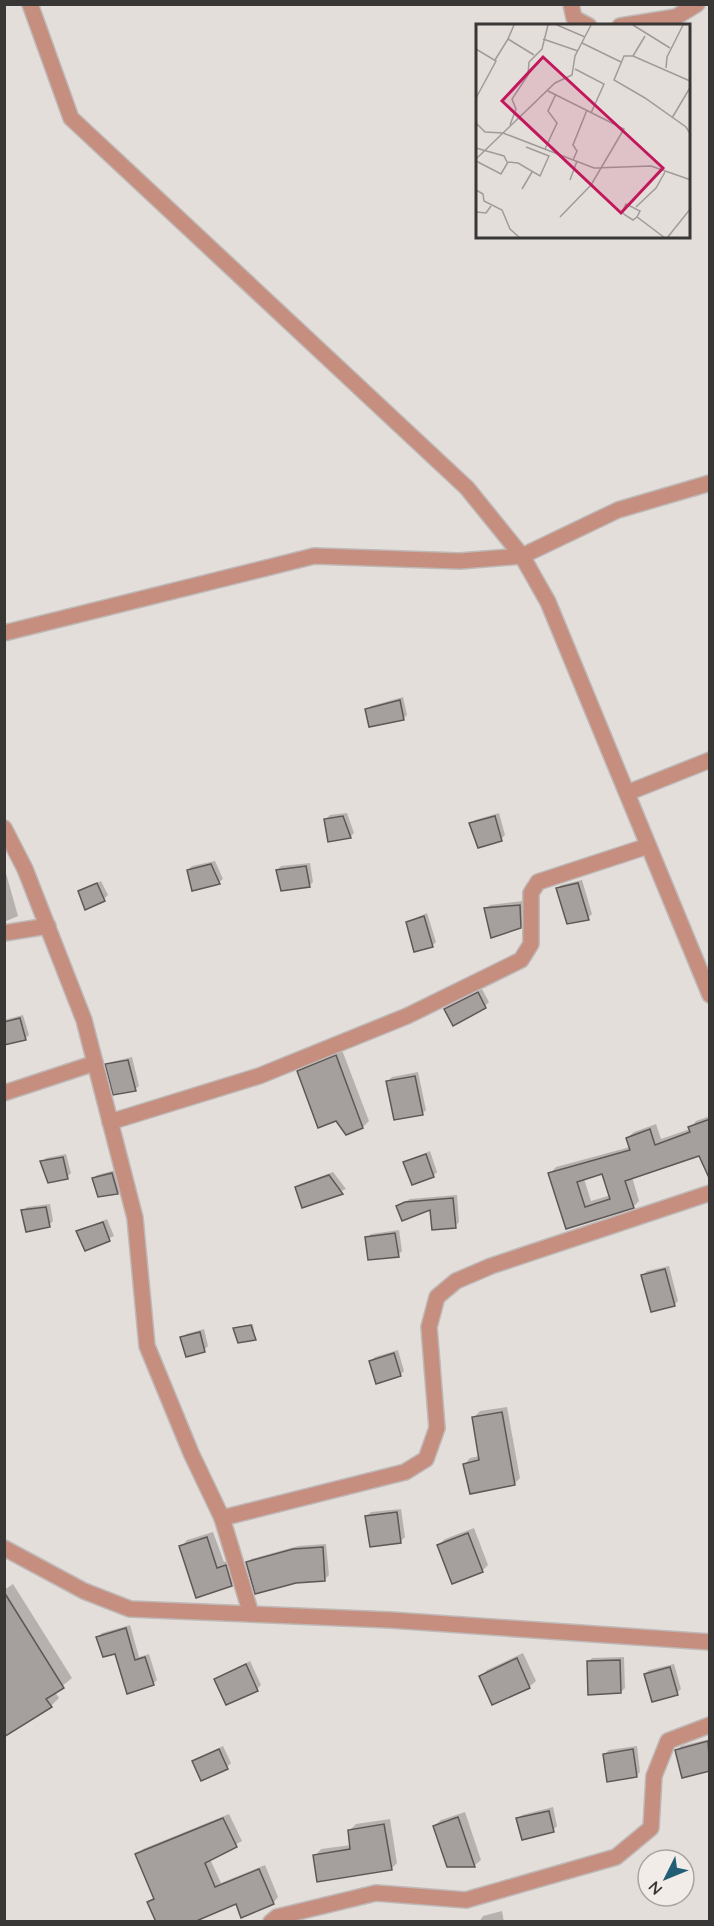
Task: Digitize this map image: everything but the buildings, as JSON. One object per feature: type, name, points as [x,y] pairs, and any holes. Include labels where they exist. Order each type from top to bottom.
[{"type":"street","points":[[30,4],[71,118],[467,488],[522,556],[548,602],[710,995]]},
{"type":"street","points":[[571,4],[574,18],[585,24]]},
{"type":"street","points":[[632,24],[676,17],[698,4]]},
{"type":"street","points":[[4,633],[314,556],[460,561],[522,556],[618,510],[710,483]]},
{"type":"street","points":[[627,793],[710,760]]},
{"type":"street","points":[[4,828],[25,869],[84,1020],[135,1218],[147,1346],[191,1453],[222,1518],[251,1614]]},
{"type":"street","points":[[110,1122],[259,1076],[407,1016],[520,960],[531,944],[531,893],[538,882],[648,846]]},
{"type":"street","points":[[4,933],[48,926]]},
{"type":"street","points":[[4,1093],[95,1063]]},
{"type":"street","points":[[222,1518],[405,1472],[426,1458],[436,1428],[429,1327],[437,1297],[456,1281],[491,1266],[710,1193]]},
{"type":"street","points":[[4,1548],[84,1591],[130,1609],[390,1620],[710,1642]]},
{"type":"street","points":[[271,1922],[277,1917],[376,1893],[466,1900],[616,1857],[651,1828],[654,1776],[668,1741],[710,1725]]}]
